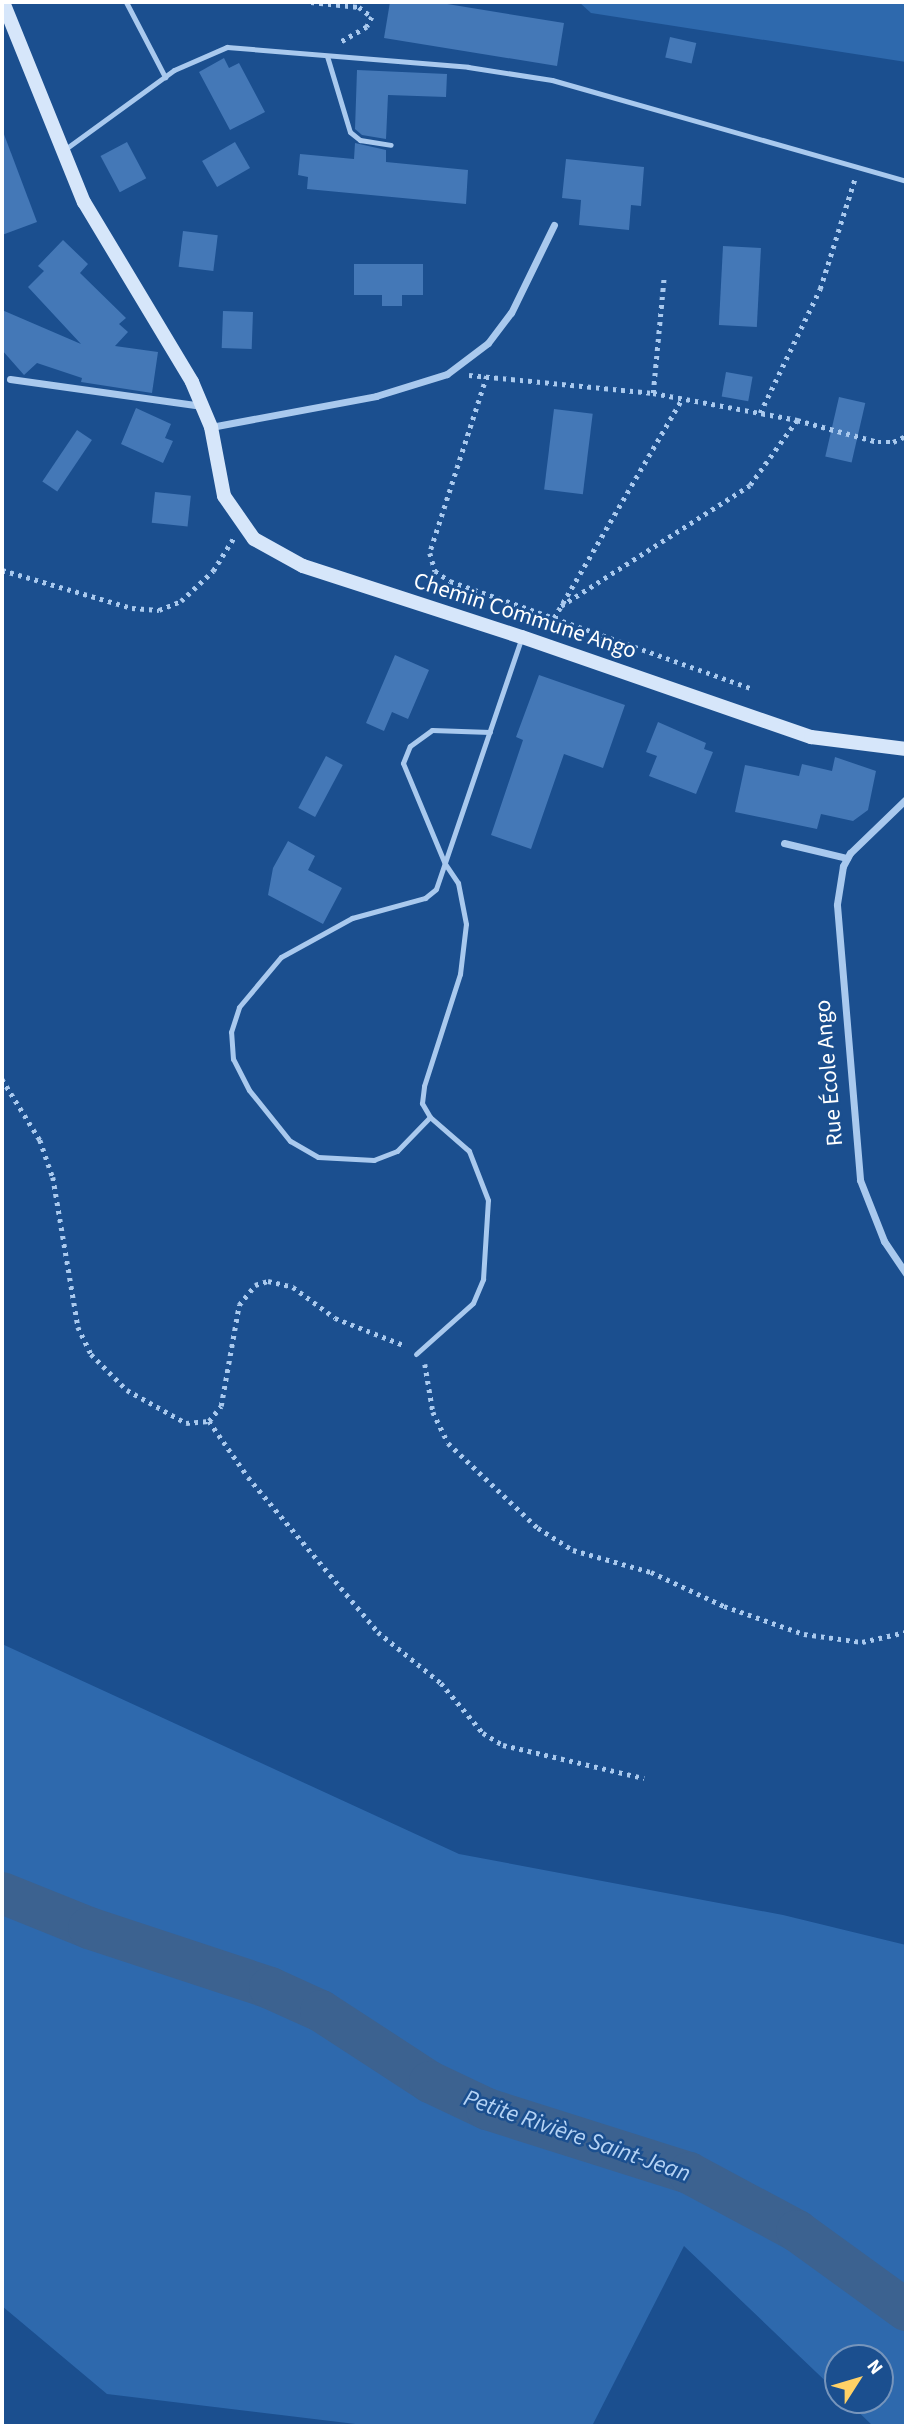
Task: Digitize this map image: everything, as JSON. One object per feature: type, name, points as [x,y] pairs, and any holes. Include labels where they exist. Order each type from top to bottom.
[{"type":"street","name":"Chemin Commune Ango","points":[[3,2],[6,24],[84,202],[144,296],[202,406],[211,427],[224,496],[238,520],[254,539],[303,566],[522,637],[811,737],[906,749]]},
{"type":"street","points":[[211,427],[376,396],[447,374],[488,343],[511,313],[554,225]]},
{"type":"street","points":[[10,379],[202,406]]},
{"type":"street","name":"Rue École Ango","points":[[906,799],[869,830],[847,858],[837,905],[855,1150],[870,1209],[906,1274]]},
{"type":"street","points":[[784,843],[847,858]]},
{"type":"lane","points":[[126,2],[165,77]]},
{"type":"lane","points":[[61,152],[165,77],[227,47],[468,67],[552,80],[906,181]]},
{"type":"lane","points":[[327,56],[350,132],[360,140],[391,145]]},
{"type":"lane","points":[[430,1116],[397,1152],[374,1160],[318,1157],[290,1141],[249,1090],[233,1059],[232,1032],[239,1007],[281,957],[352,918],[425,898],[436,890],[522,637]]},
{"type":"lane","points":[[416,1354],[473,1303],[483,1279],[488,1200],[481,1175],[469,1151],[430,1116],[422,1103],[424,1086],[460,974],[466,923],[458,883],[445,864],[403,763],[410,746],[432,730],[490,732]]},
{"type":"path","points":[[311,2],[359,7],[372,17],[367,27],[341,41],[327,56]]},
{"type":"path","points":[[760,413],[820,289],[858,167]]},
{"type":"path","points":[[653,393],[664,276]]},
{"type":"path","points":[[447,374],[653,393],[797,420],[878,442],[893,442],[906,436]]},
{"type":"path","points":[[487,376],[430,553],[435,571],[450,581],[750,688]]},
{"type":"path","points":[[554,618],[682,399]]},
{"type":"path","points":[[562,606],[750,485],[797,420]]},
{"type":"path","points":[[2,570],[132,608],[159,610],[181,601],[226,556],[238,520]]},
{"type":"path","points":[[2,1079],[40,1140],[52,1177],[78,1327],[91,1354],[127,1390],[186,1423],[209,1421],[220,1406],[239,1305],[255,1285],[268,1281],[293,1287],[335,1318],[394,1340],[416,1354],[429,1373],[433,1412],[448,1443],[538,1528],[573,1550],[651,1572],[724,1606],[804,1634],[862,1642],[906,1632]]},
{"type":"path","points":[[209,1421],[248,1477],[378,1632],[441,1682],[483,1733],[503,1745],[644,1778]]},
{"type":"shaded area","points":[[579,2],[906,2],[906,62],[591,13]]},
{"type":"shaded area","points":[[2,1644],[459,1854],[783,1915],[906,1945],[906,2426],[873,2426],[861,2414],[894,2414],[894,2344],[824,2344],[824,2380],[684,2246],[592,2426],[372,2426],[107,2394],[2,2306]]},
{"type":"building","points":[[390,2],[435,2],[564,23],[557,66],[384,38]]},
{"type":"building","points":[[670,37],[696,43],[692,64],[665,57]]},
{"type":"building","points":[[224,58],[229,68],[239,63],[265,112],[230,130],[199,72]]},
{"type":"building","points":[[357,70],[447,74],[446,97],[388,95],[386,139],[362,135],[355,129]]},
{"type":"building","points":[[2,129],[37,222],[2,235]]},
{"type":"building","points":[[127,142],[146,178],[120,192],[101,156]]},
{"type":"building","points":[[235,142],[250,168],[217,187],[202,161]]},
{"type":"building","points":[[355,143],[386,150],[386,162],[468,170],[466,204],[307,189],[308,177],[298,175],[300,154],[354,159]]},
{"type":"building","points":[[566,159],[644,167],[641,206],[631,205],[629,230],[579,225],[581,200],[562,198]]},
{"type":"building","points":[[183,231],[218,235],[213,271],[179,267]]},
{"type":"building","points":[[63,240],[88,264],[80,273],[126,318],[119,324],[128,332],[115,346],[158,352],[152,393],[81,382],[82,378],[37,363],[24,375],[2,350],[2,310],[81,344],[28,287],[44,271],[38,266]]},
{"type":"building","points":[[723,246],[761,248],[757,327],[719,325]]},
{"type":"building","points":[[354,264],[423,264],[423,295],[402,295],[402,306],[382,306],[382,295],[354,295]]},
{"type":"building","points":[[223,311],[253,312],[252,349],[222,348]]},
{"type":"building","points":[[726,372],[753,377],[748,401],[722,397]]},
{"type":"building","points":[[839,397],[865,403],[852,463],[825,456]]},
{"type":"building","points":[[136,408],[171,424],[165,438],[173,441],[163,463],[121,444]]},
{"type":"building","points":[[554,409],[593,414],[583,494],[544,489]]},
{"type":"building","points":[[77,430],[92,440],[57,491],[42,481]]},
{"type":"building","points":[[155,492],[191,496],[188,527],[152,523]]},
{"type":"building","points":[[395,655],[429,670],[408,719],[392,712],[384,731],[366,723]]},
{"type":"building","points":[[539,675],[625,705],[603,768],[564,754],[531,849],[491,835],[523,740],[516,737]]},
{"type":"building","points":[[658,722],[706,743],[704,749],[713,752],[696,794],[649,776],[657,756],[646,752]]},
{"type":"building","points":[[326,756],[343,765],[315,817],[298,808]]},
{"type":"building","points":[[835,757],[876,771],[868,810],[853,821],[821,814],[817,829],[735,812],[745,765],[799,776],[802,764],[832,771]]},
{"type":"building","points":[[288,841],[315,856],[308,870],[342,888],[323,924],[268,895],[273,868]]},
{"type":"waterway","name":"Petite Rivière Saint-Jean","points":[[2,1893],[89,1928],[270,1988],[321,2011],[430,2082],[487,2109],[689,2173],[797,2231],[906,2310]]}]
